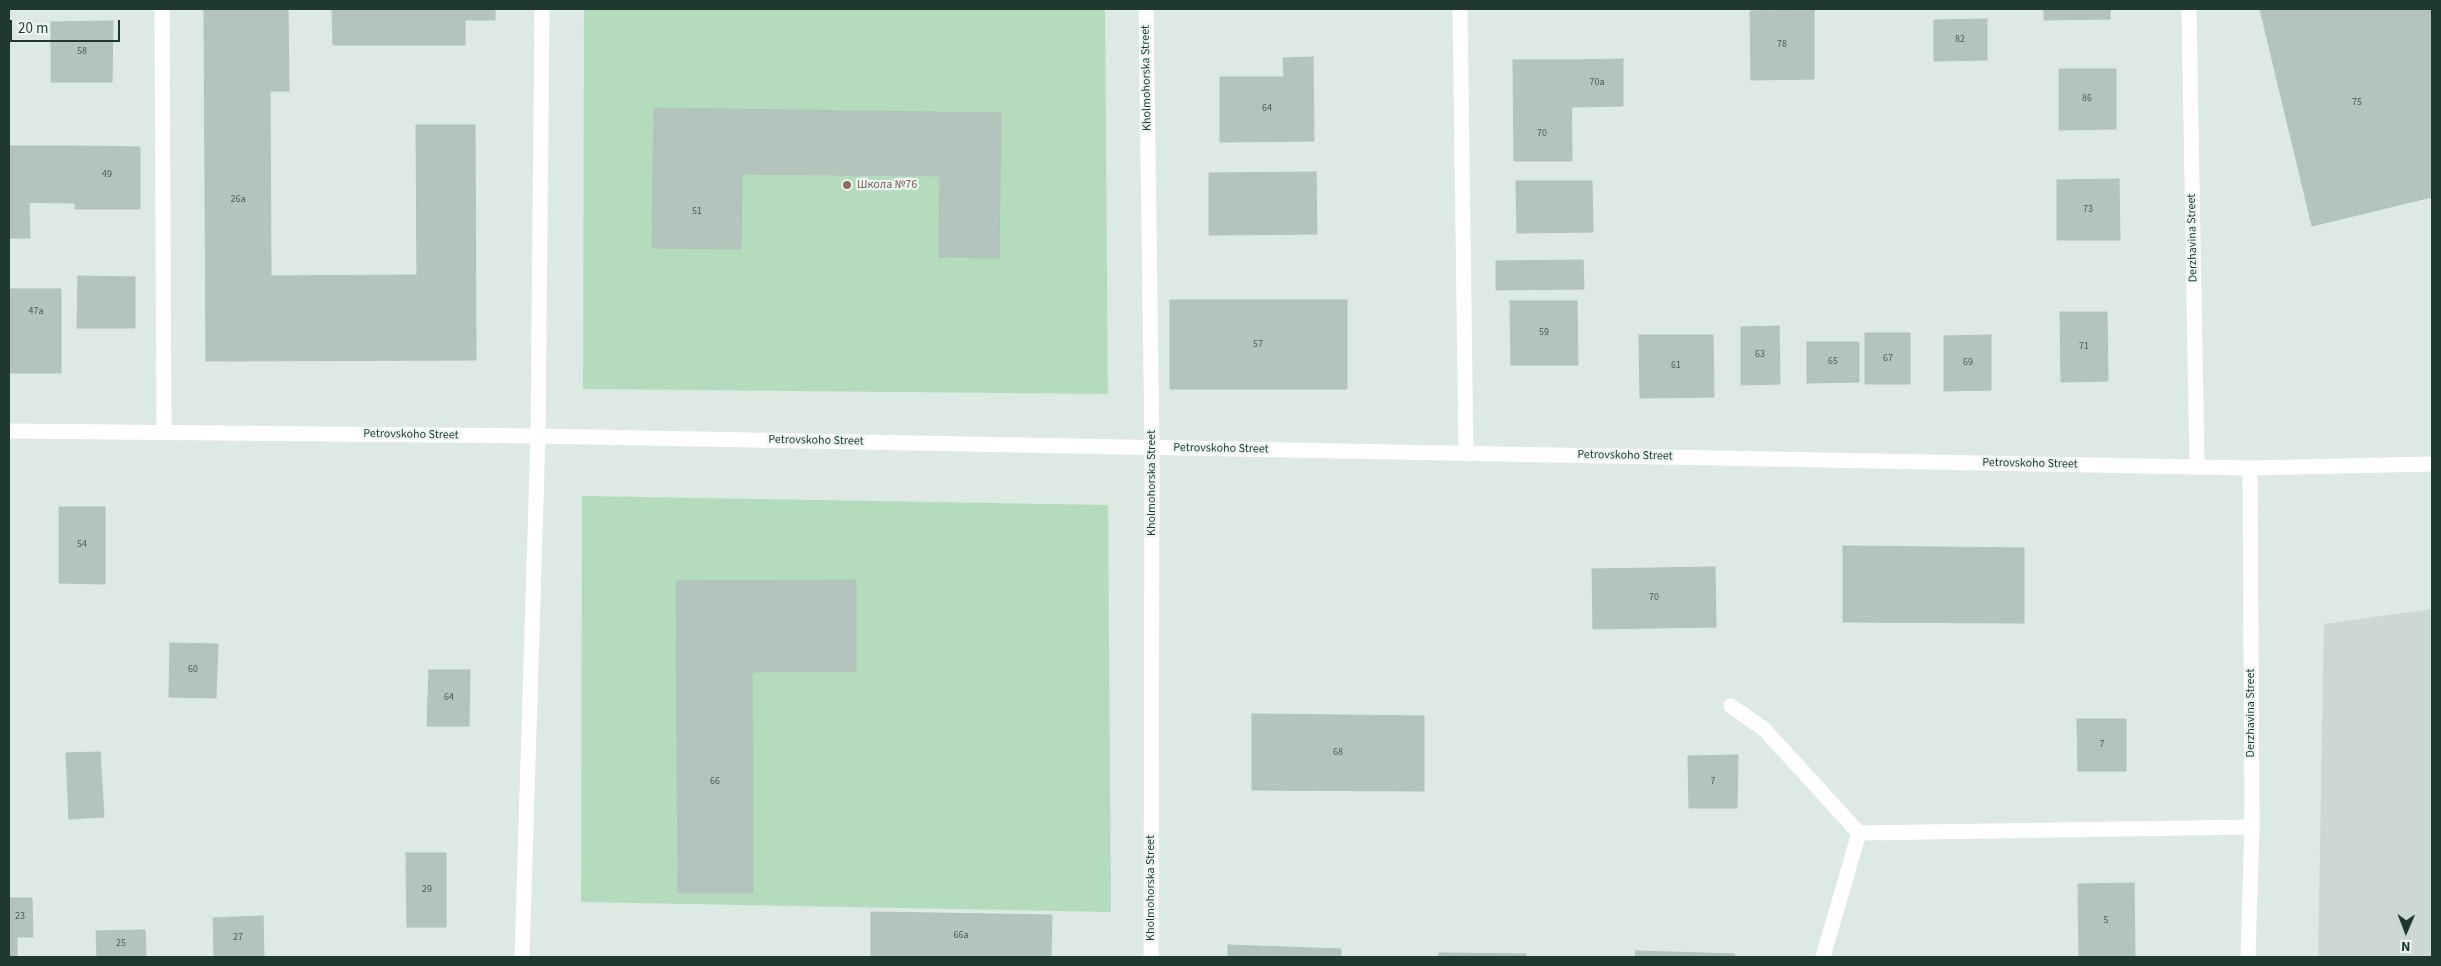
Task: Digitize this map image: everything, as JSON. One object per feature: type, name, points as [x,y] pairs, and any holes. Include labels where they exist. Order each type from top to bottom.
[{"type":"main road","points":[[162,9],[164,432]]},
{"type":"main road","points":[[522,957],[538,436],[542,9]]},
{"type":"main road","name":"Kholmohorska Street","points":[[1146,9],[1152,447],[1151,957]]},
{"type":"main road","points":[[1460,9],[1466,454]]},
{"type":"main road","name":"Derzhavina Street","points":[[2189,9],[2197,467]]},
{"type":"main road","name":"Petrovskoho Street","points":[[9,431],[538,436],[2250,468],[2432,464]]},
{"type":"main road","name":"Derzhavina Street","points":[[2248,957],[2252,827],[2250,468]]},
{"type":"main road","points":[[1731,706],[1764,729],[1859,833],[2252,827]]},
{"type":"main road","points":[[1823,957],[1859,833]]},
{"type":"shaded area","points":[[2432,609],[2432,957],[2318,957],[2324,624]]},
{"type":"green space","points":[[584,9],[1105,9],[1108,394],[583,389]]},
{"type":"green space","points":[[582,496],[1108,505],[1111,912],[581,902]]},
{"type":"building","points":[[204,9],[288,9],[289,91],[270,91],[271,276],[417,275],[416,125],[475,125],[476,360],[206,361]]},
{"type":"building","points":[[332,9],[495,9],[495,20],[465,20],[465,45],[333,45]]},
{"type":"building","points":[[2044,9],[2110,9],[2110,19],[2044,20]]},
{"type":"building","points":[[2260,9],[2432,9],[2432,197],[2312,226]]},
{"type":"building","points":[[1814,10],[1814,79],[1751,80],[1750,11]]},
{"type":"building","points":[[1987,19],[1987,60],[1934,61],[1934,20]]},
{"type":"building","points":[[113,21],[112,82],[51,82],[51,22]]},
{"type":"building","points":[[1313,57],[1314,141],[1220,142],[1220,77],[1284,77],[1283,58]]},
{"type":"building","points":[[1623,59],[1623,106],[1571,107],[1571,60]]},
{"type":"building","points":[[1513,60],[1571,60],[1572,161],[1514,161]]},
{"type":"building","points":[[2059,69],[2116,69],[2116,129],[2059,130]]},
{"type":"building","points":[[654,108],[1001,113],[999,258],[939,257],[940,176],[742,174],[741,249],[652,248]]},
{"type":"building","points":[[9,146],[75,146],[75,203],[9,202]]},
{"type":"building","points":[[75,146],[140,147],[140,209],[75,209]]},
{"type":"building","points":[[1316,172],[1317,234],[1209,235],[1209,173]]},
{"type":"building","points":[[2119,179],[2120,240],[2057,240],[2057,180]]},
{"type":"building","points":[[1516,181],[1592,181],[1593,232],[1517,233]]},
{"type":"building","points":[[9,202],[29,202],[30,238],[9,238]]},
{"type":"building","points":[[1583,260],[1584,289],[1496,290],[1496,261]]},
{"type":"building","points":[[78,276],[135,277],[135,328],[77,328]]},
{"type":"building","points":[[10,289],[10,334],[9,334]]},
{"type":"building","points":[[10,289],[61,289],[61,373],[10,373]]},
{"type":"building","points":[[1170,300],[1347,300],[1347,389],[1170,389]]},
{"type":"building","points":[[1510,301],[1577,301],[1578,365],[1511,365]]},
{"type":"building","points":[[2060,312],[2107,312],[2108,381],[2061,382]]},
{"type":"building","points":[[1779,326],[1780,384],[1741,385],[1741,327]]},
{"type":"building","points":[[1865,333],[1910,333],[1910,384],[1865,384]]},
{"type":"building","points":[[1639,335],[1713,335],[1714,397],[1640,398]]},
{"type":"building","points":[[1991,335],[1991,390],[1944,391],[1944,336]]},
{"type":"building","points":[[1807,342],[1859,342],[1859,382],[1807,383]]},
{"type":"building","points":[[59,507],[105,507],[105,584],[59,583]]},
{"type":"building","points":[[1843,546],[2024,548],[2024,623],[1843,622]]},
{"type":"building","points":[[1715,567],[1716,627],[1593,629],[1592,569]]},
{"type":"building","points":[[856,580],[856,671],[752,672],[753,893],[678,893],[676,581]]},
{"type":"building","points":[[170,643],[218,644],[216,698],[169,697]]},
{"type":"building","points":[[429,670],[470,670],[469,726],[427,726]]},
{"type":"building","points":[[1252,714],[1424,716],[1424,791],[1252,790]]},
{"type":"building","points":[[2077,719],[2126,719],[2126,771],[2078,771]]},
{"type":"building","points":[[100,752],[104,817],[69,819],[66,753]]},
{"type":"building","points":[[1738,755],[1737,808],[1689,808],[1688,756]]},
{"type":"building","points":[[406,853],[446,853],[446,927],[407,927]]},
{"type":"building","points":[[2134,883],[2135,957],[2079,957],[2078,884]]},
{"type":"building","points":[[9,898],[32,898],[33,937],[17,937],[17,957],[9,957]]},
{"type":"building","points":[[871,912],[1052,915],[1051,957],[871,957]]},
{"type":"building","points":[[263,916],[264,957],[214,957],[213,918]]},
{"type":"building","points":[[145,930],[146,957],[97,957],[96,931]]},
{"type":"building","points":[[1228,945],[1341,949],[1341,957],[1228,957]]},
{"type":"building","points":[[1636,951],[1735,954],[1734,957],[1635,957]]},
{"type":"building","points":[[1439,953],[1526,954],[1526,957],[1438,957]]},
{"type":"place","name":"Школа №76","points":[[847,185]]}]
